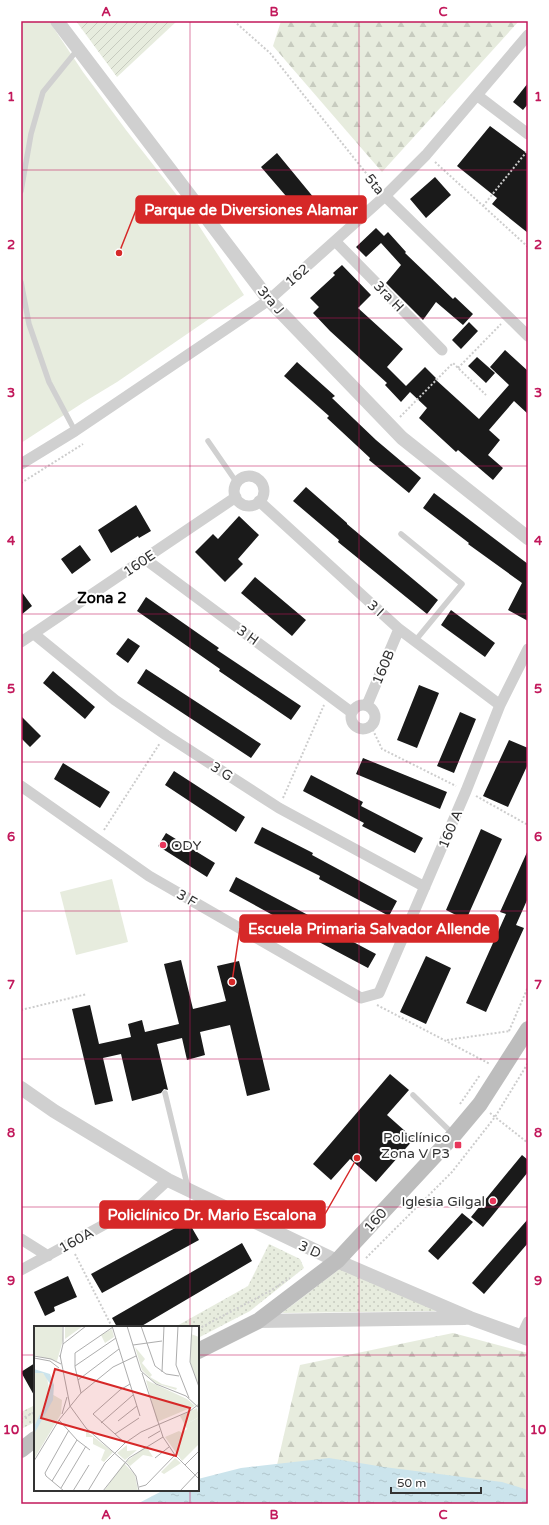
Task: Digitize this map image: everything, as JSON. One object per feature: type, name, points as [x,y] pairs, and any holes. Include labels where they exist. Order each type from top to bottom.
[{"type":"main road","name":"160","points":[[199,1350],[258,1321],[337,1261],[454,1135],[480,1104],[495,1067],[522,1030]]},
{"type":"main road","points":[[21,1441],[34,1436]]},
{"type":"main road","points":[[21,1450],[34,1440]]},
{"type":"street","name":"3ra J","points":[[57,21],[269,300],[402,438],[528,538]]},
{"type":"street","name":"162","points":[[21,464],[75,431],[269,300],[336,242],[426,155],[478,96],[528,35]]},
{"type":"street","points":[[478,96],[528,134]]},
{"type":"street","name":"5ta","points":[[385,196],[528,336]]},
{"type":"street","name":"3ra H","points":[[336,242],[442,350]]},
{"type":"street","points":[[244,477],[254,477],[258,479],[262,483],[264,492],[260,501],[255,504],[244,504],[236,497],[235,488],[237,483],[244,477]]},
{"type":"street","name":"160E","points":[[21,642],[236,497]]},
{"type":"street","name":"3 I","points":[[260,501],[399,629],[500,705]]},
{"type":"street","name":"3 H","points":[[145,559],[351,712]]},
{"type":"street","name":"160B","points":[[368,705],[399,629]]},
{"type":"street","name":"3 G","points":[[34,634],[115,700],[166,735],[279,808],[425,887]]},
{"type":"street","name":"160 A","points":[[361,998],[379,993],[466,791],[500,705],[528,649]]},
{"type":"street","points":[[357,705],[368,705],[375,712],[374,723],[366,729],[356,727],[351,720],[351,712],[357,705]]},
{"type":"street","name":"3 F","points":[[21,786],[149,876],[361,998]]},
{"type":"street","name":"3 D","points":[[21,1088],[54,1111],[168,1180],[188,1190],[337,1261],[470,1318],[525,1338]]},
{"type":"street","name":"160A","points":[[21,1270],[142,1204],[168,1180]]},
{"type":"street","points":[[21,1239],[48,1256]]},
{"type":"street","points":[[258,1321],[470,1318]]},
{"type":"street","points":[[525,1338],[528,1322]]},
{"type":"lane","points":[[21,191],[31,134],[43,92],[78,48]]},
{"type":"lane","points":[[21,282],[29,324],[49,382],[75,431]]},
{"type":"lane","points":[[208,441],[237,483]]},
{"type":"lane","points":[[401,534],[462,584],[415,641]]},
{"type":"lane","points":[[165,1092],[188,1190]]},
{"type":"lane","points":[[413,1095],[454,1135]]},
{"type":"path","name":"5ta","points":[[234,21],[270,53],[385,196]]},
{"type":"path","points":[[483,206],[528,150]]},
{"type":"path","points":[[426,155],[528,247]]},
{"type":"path","points":[[458,368],[508,317]]},
{"type":"path","points":[[391,427],[452,362],[486,395]]},
{"type":"path","points":[[21,483],[83,444]]},
{"type":"path","points":[[279,808],[328,694]]},
{"type":"path","points":[[371,726],[382,749],[528,824]]},
{"type":"path","points":[[98,840],[166,735]]},
{"type":"path","points":[[505,1037],[528,988]]},
{"type":"path","points":[[21,1010],[87,994]]},
{"type":"path","points":[[361,998],[446,1040],[495,1067]]},
{"type":"path","points":[[446,1040],[522,1030]]},
{"type":"path","points":[[493,1057],[495,1067]]},
{"type":"path","points":[[366,1258],[452,1172],[495,1117],[528,1063]]},
{"type":"path","points":[[459,1106],[495,1067]]},
{"type":"path","points":[[480,1104],[528,1143]]},
{"type":"path","points":[[70,1244],[111,1326]]},
{"type":"path","points":[[199,1328],[270,1291],[294,1275]]},
{"type":"path","points":[[21,1419],[34,1412]]},
{"type":"green space","points":[[21,21],[49,21],[83,72],[190,212],[244,295],[117,382],[21,443]]},
{"type":"green space","points":[[76,21],[177,21],[117,77]]},
{"type":"green space","points":[[281,21],[519,21],[382,172],[273,46]]},
{"type":"green space","points":[[112,879],[128,942],[76,955],[60,892]]},
{"type":"green space","points":[[269,1244],[300,1259],[304,1268],[250,1311],[199,1337],[199,1326],[177,1326],[248,1286]]},
{"type":"green space","points":[[341,1268],[439,1311],[282,1313]]},
{"type":"green space","points":[[453,1333],[528,1353],[528,1504],[268,1504],[300,1365]]},
{"type":"green space","points":[[34,1406],[34,1422],[21,1429],[21,1412]]},
{"type":"water","points":[[329,1458],[384,1467],[502,1482],[528,1490],[528,1504],[137,1504],[162,1491],[199,1491],[199,1479],[241,1468]]},
{"type":"building","points":[[528,83],[528,104],[523,110],[513,102]]},
{"type":"building","points":[[490,126],[528,154],[528,233],[492,204],[497,198],[457,166]]},
{"type":"building","points":[[277,153],[319,204],[304,217],[261,167]]},
{"type":"building","points":[[435,177],[451,195],[426,218],[410,199]]},
{"type":"building","points":[[376,228],[384,236],[388,232],[406,252],[405,253],[453,299],[455,297],[473,314],[463,325],[436,302],[423,320],[386,283],[401,265],[381,243],[366,257],[356,247]]},
{"type":"building","points":[[342,265],[371,295],[358,308],[403,349],[387,367],[406,386],[425,367],[436,378],[435,379],[479,419],[509,385],[490,367],[505,350],[528,371],[528,414],[514,401],[489,430],[500,440],[488,455],[503,468],[493,480],[458,450],[456,452],[419,418],[427,408],[410,392],[401,402],[385,385],[387,383],[330,331],[313,313],[319,307],[310,298],[335,275],[333,273]]},
{"type":"building","points":[[469,322],[478,331],[461,349],[452,340]]},
{"type":"building","points":[[477,357],[495,373],[486,383],[468,366]]},
{"type":"building","points":[[297,362],[335,396],[332,398],[376,440],[421,478],[409,493],[369,460],[370,458],[327,418],[329,416],[284,376]]},
{"type":"building","points":[[306,487],[347,524],[438,600],[427,614],[338,542],[339,540],[293,501]]},
{"type":"building","points":[[434,493],[528,564],[528,621],[508,610],[522,583],[468,544],[469,543],[423,508]]},
{"type":"building","points":[[136,505],[151,531],[139,538],[138,536],[111,553],[98,530]]},
{"type":"building","points":[[239,516],[259,535],[238,559],[243,564],[225,582],[195,552],[213,534],[218,539]]},
{"type":"building","points":[[80,545],[91,560],[72,574],[61,559]]},
{"type":"building","points":[[255,577],[306,620],[292,636],[241,593]]},
{"type":"building","points":[[21,591],[32,606],[21,615]]},
{"type":"building","points":[[146,597],[219,648],[217,650],[301,706],[291,720],[219,671],[220,669],[137,611]]},
{"type":"building","points":[[451,610],[495,643],[485,657],[441,625]]},
{"type":"building","points":[[128,638],[140,646],[128,663],[116,654]]},
{"type":"building","points":[[146,669],[261,744],[251,758],[137,683]]},
{"type":"building","points":[[53,671],[95,707],[85,719],[43,683]]},
{"type":"building","points":[[419,685],[439,693],[417,748],[397,740]]},
{"type":"building","points":[[460,712],[476,719],[454,773],[437,766]]},
{"type":"building","points":[[21,716],[41,736],[30,747],[21,738]]},
{"type":"building","points":[[509,740],[528,748],[528,764],[508,807],[483,796]]},
{"type":"building","points":[[363,758],[447,792],[440,809],[356,774]]},
{"type":"building","points":[[63,763],[110,792],[100,808],[54,779]]},
{"type":"building","points":[[174,771],[245,817],[236,832],[165,785]]},
{"type":"building","points":[[311,775],[363,802],[361,806],[423,838],[415,853],[362,826],[364,823],[303,791]]},
{"type":"building","points":[[262,827],[313,853],[312,855],[397,901],[389,916],[319,879],[320,876],[254,843]]},
{"type":"building","points":[[481,829],[502,839],[466,920],[446,910]]},
{"type":"building","points":[[166,833],[215,863],[207,877],[158,846]]},
{"type":"building","points":[[528,850],[528,898],[516,925],[524,928],[486,1012],[466,1003],[506,914],[500,912]]},
{"type":"building","points":[[236,877],[308,915],[300,930],[229,891]]},
{"type":"building","points":[[327,928],[376,954],[368,968],[319,942]]},
{"type":"building","points":[[426,956],[451,968],[426,1024],[400,1012]]},
{"type":"building","points":[[181,960],[193,1009],[226,1001],[217,966],[239,961],[270,1090],[247,1096],[230,1025],[200,1032],[205,1055],[187,1060],[182,1038],[157,1044],[168,1090],[164,1089],[161,1093],[132,1101],[121,1054],[103,1058],[113,1101],[95,1105],[72,1009],[90,1005],[99,1044],[131,1037],[128,1024],[142,1020],[145,1032],[179,1024],[164,964]]},
{"type":"building","points":[[390,1074],[409,1090],[387,1115],[414,1139],[376,1182],[350,1159],[331,1180],[313,1164]]},
{"type":"building","points":[[522,1155],[528,1160],[528,1172],[483,1227],[471,1217]]},
{"type":"building","points":[[462,1213],[473,1222],[438,1260],[428,1251]]},
{"type":"building","points":[[528,1219],[528,1243],[484,1294],[472,1283]]},
{"type":"building","points":[[188,1221],[199,1240],[102,1293],[91,1274]]},
{"type":"building","points":[[242,1243],[252,1261],[142,1326],[116,1326],[112,1318]]},
{"type":"building","points":[[68,1276],[77,1297],[54,1307],[55,1311],[45,1316],[34,1292]]},
{"type":"building","points":[[34,1364],[34,1395],[21,1372]]},
{"type":"place","name":"Parque de Diversiones Alamar","points":[[119,253]]},
{"type":"place","name":"ODY","points":[[163,845]]},
{"type":"place","name":"Escuela Primaria Salvador Allende","points":[[232,982]]},
{"type":"place","name":"Policlínico Zona V P3","points":[[458,1145]]},
{"type":"place","name":"Policlínico Dr. Mario Escalona","points":[[357,1158]]},
{"type":"place","name":"Iglesia Gilgal","points":[[493,1201]]},
{"type":"district","name":"Zona 2","points":[[102,598]]}]
